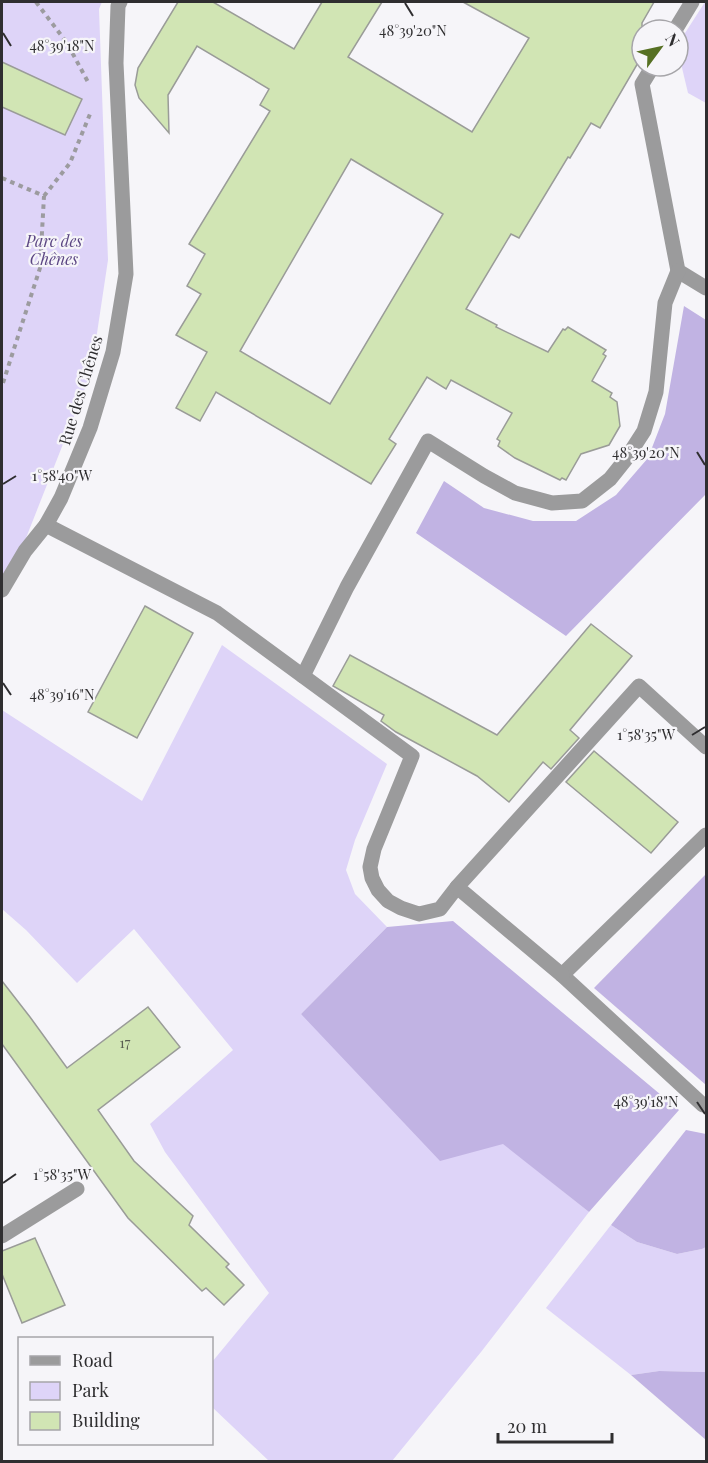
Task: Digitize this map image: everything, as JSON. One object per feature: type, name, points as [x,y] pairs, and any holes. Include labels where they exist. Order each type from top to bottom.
[{"type":"street","name":"Rue des Chênes","points":[[2,590],[25,551],[46,525],[61,498],[90,428],[113,352],[126,274],[116,63],[120,2]]},
{"type":"street","points":[[682,18],[692,2]]},
{"type":"street","points":[[303,676],[347,587],[428,441],[515,493],[552,503],[582,501],[610,479],[644,431],[656,392],[665,303],[678,271],[642,84],[646,78]]},
{"type":"street","points":[[678,271],[706,288]]},
{"type":"street","points":[[46,525],[217,613],[412,756],[374,849],[370,867],[378,890],[388,901],[400,908],[419,914],[440,909],[456,887],[639,686],[706,747]]},
{"type":"street","points":[[562,975],[706,835]]},
{"type":"street","points":[[456,887],[562,975],[703,1105],[706,1105]]},
{"type":"street","points":[[2,1236],[77,1190]]},
{"type":"path","points":[[36,2],[67,43],[92,89]]},
{"type":"path","points":[[2,386],[40,268],[44,196],[70,163],[92,109]]},
{"type":"path","points":[[2,178],[44,196]]},
{"type":"green space","name":"Parc des Chênes","points":[[2,2],[102,2],[99,9],[108,260],[91,373],[26,538],[2,577]]},
{"type":"green space","points":[[706,2],[706,103],[688,93],[684,78],[690,78],[690,25]]},
{"type":"green space","points":[[222,645],[387,764],[355,840],[346,870],[355,894],[387,927],[301,1014],[503,1143],[589,1212],[481,1352],[392,1461],[269,1461],[213,1408],[213,1361],[269,1293],[165,1152],[150,1124],[233,1050],[134,929],[77,983],[26,930],[2,909],[2,710],[142,801]]},
{"type":"green space","points":[[611,1225],[637,1242],[677,1254],[706,1247],[706,1372],[659,1371],[631,1375],[546,1308]]},
{"type":"shaded area","points":[[684,306],[706,320],[706,494],[566,636],[416,533],[444,481],[484,508],[533,521],[576,521],[616,495],[648,458],[665,414]]},
{"type":"shaded area","points":[[706,874],[706,1085],[594,988]]},
{"type":"shaded area","points":[[453,921],[679,1110],[589,1212],[503,1144],[440,1161],[301,1014],[387,927]]},
{"type":"shaded area","points":[[686,1130],[706,1134],[706,1247],[677,1254],[637,1242],[611,1225]]},
{"type":"shaded area","points":[[659,1371],[706,1372],[706,1440],[631,1375]]},
{"type":"building","points":[[178,2],[213,2],[294,49],[322,2],[382,2],[348,57],[472,132],[529,38],[463,2],[654,2],[645,18],[630,18],[630,77],[600,128],[591,123],[519,238],[511,234],[466,309],[497,325],[496,327],[548,352],[563,329],[568,327],[606,350],[603,354],[606,356],[592,381],[612,393],[610,397],[617,402],[620,426],[609,445],[581,454],[566,480],[562,478],[560,480],[515,458],[498,446],[500,441],[497,439],[512,413],[451,380],[446,389],[427,377],[389,439],[396,444],[371,484],[216,392],[200,421],[176,408],[207,352],[176,335],[201,294],[187,286],[205,254],[189,244],[270,111],[260,105],[269,89],[197,46],[168,95],[169,133],[139,98],[135,85],[138,68]],"holes":[[[351,159],[443,214],[330,404],[240,351]]]},
{"type":"building","points":[[2,62],[82,99],[65,135],[2,107]]},
{"type":"building","points":[[145,606],[193,633],[137,738],[88,712]]},
{"type":"building","points":[[591,624],[632,656],[570,730],[579,738],[551,769],[543,762],[509,802],[477,776],[396,732],[381,721],[384,715],[333,686],[350,655],[497,735]]},
{"type":"building","points":[[594,751],[678,822],[651,853],[566,782]]},
{"type":"building","points":[[2,981],[67,1068],[148,1007],[180,1047],[98,1110],[134,1161],[193,1216],[189,1225],[229,1264],[226,1267],[244,1285],[224,1305],[206,1288],[202,1291],[128,1218],[2,1044]]},
{"type":"building","points":[[35,1238],[65,1305],[22,1323],[2,1274],[2,1251]]}]
